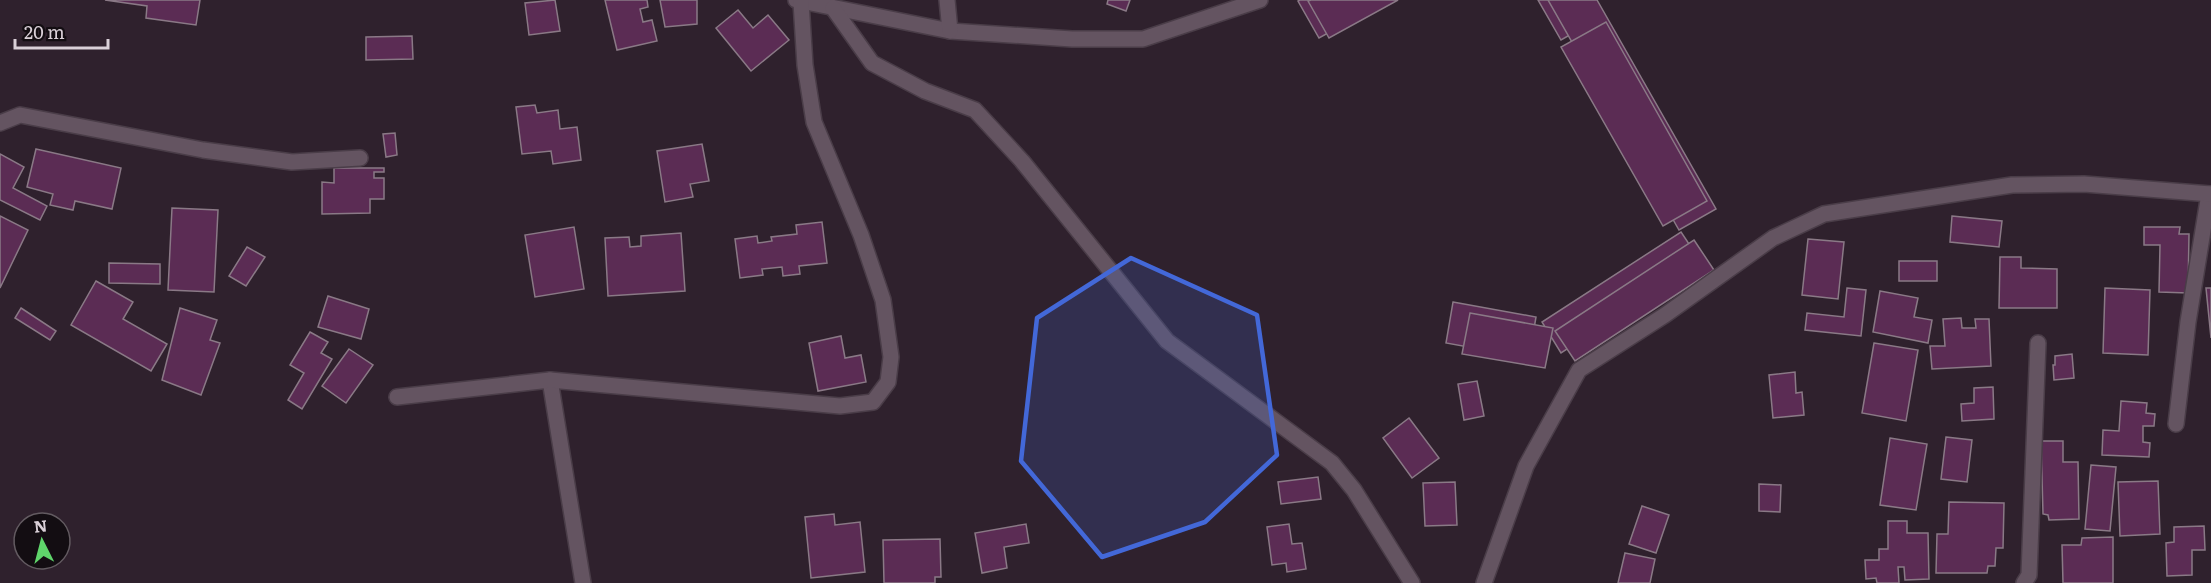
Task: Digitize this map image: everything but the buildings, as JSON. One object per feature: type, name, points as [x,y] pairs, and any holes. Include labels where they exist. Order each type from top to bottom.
[{"type":"street","points":[[947,0],[950,31]]},
{"type":"street","points":[[397,397],[550,380],[840,406],[873,402],[888,382],[891,357],[883,300],[861,235],[814,122],[798,1],[950,31],[1072,39],[1143,39],[1260,0]]},
{"type":"street","points":[[833,8],[873,63],[925,91],[975,110],[1022,161],[1167,341],[1332,463],[1354,490],[1412,583]]},
{"type":"street","points":[[0,123],[20,115],[203,150],[292,162],[360,158]]},
{"type":"street","points":[[1484,583],[1526,466],[1579,370],[1665,315],[1773,238],[1824,214],[2012,185],[2084,183],[2210,194],[2188,322],[2176,424]]},
{"type":"street","points":[[2024,583],[2029,575],[2038,343]]},
{"type":"street","points":[[550,380],[583,583]]},
{"type":"highlighted area","points":[[1131,258],[1257,315],[1277,455],[1205,522],[1102,557],[1021,461],[1037,318]]}]
